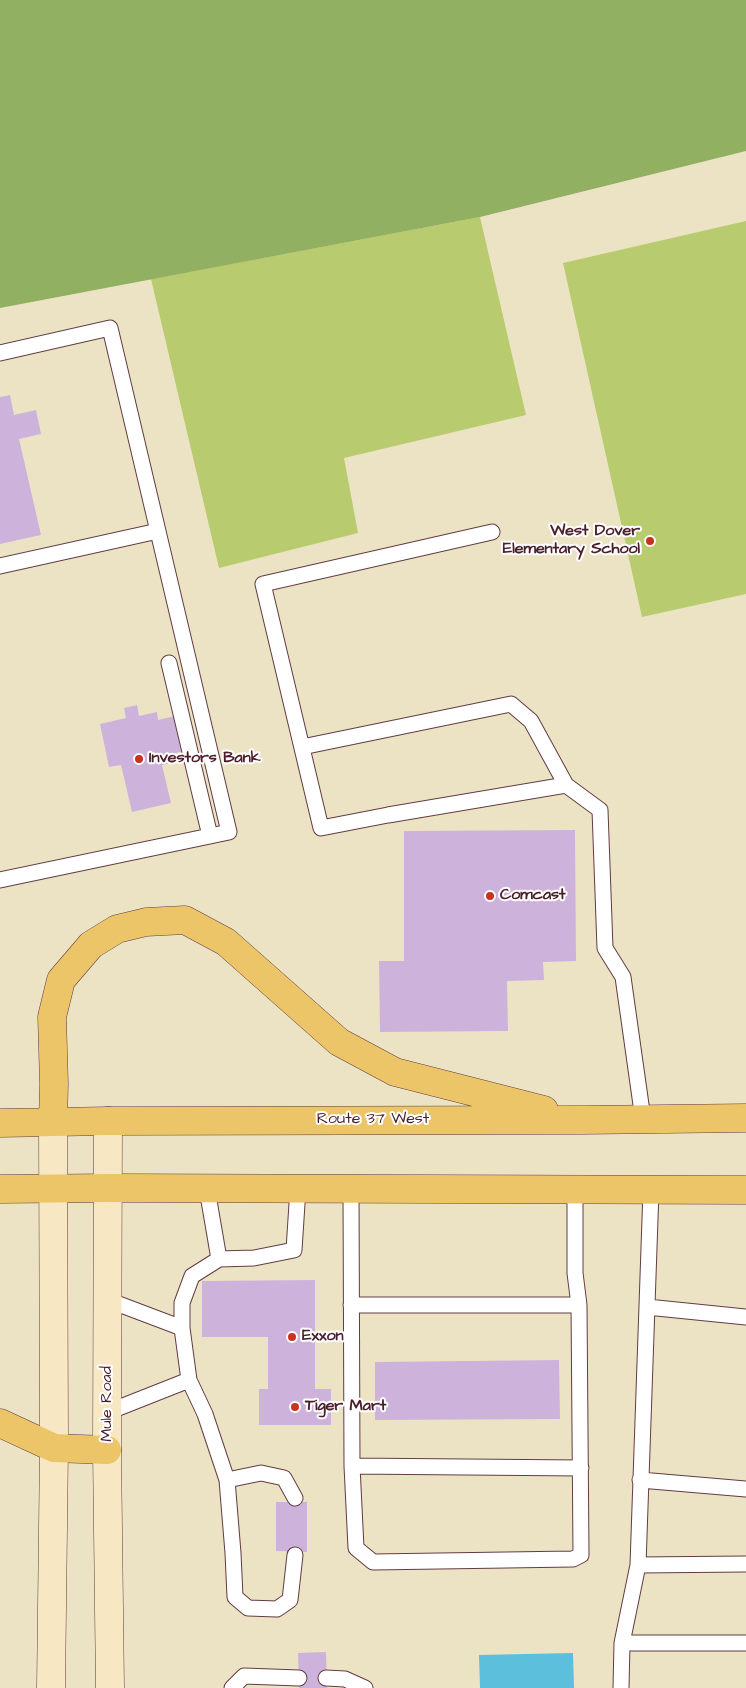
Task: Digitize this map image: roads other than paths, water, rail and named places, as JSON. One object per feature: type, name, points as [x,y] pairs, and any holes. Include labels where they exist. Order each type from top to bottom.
[{"type":"highway","points":[[53,1121],[52,1017],[61,980],[90,944],[117,929],[146,922],[185,920],[226,942],[340,1042],[394,1072],[583,1120]]},
{"type":"highway","name":"Route 37 West","points":[[0,1123],[108,1120],[746,1118]]},
{"type":"highway","points":[[0,1189],[746,1190]]},
{"type":"highway","points":[[0,1424],[54,1448],[107,1450]]},
{"type":"main road","name":"Mule Road","points":[[108,1120],[107,1450],[110,1688]]},
{"type":"main road","points":[[51,1688],[54,1448],[53,1121]]},
{"type":"lane","points":[[0,353],[110,328],[229,832],[1,877]]},
{"type":"lane","points":[[0,566],[158,531]]},
{"type":"lane","points":[[492,532],[263,584],[321,828],[566,785]]},
{"type":"lane","points":[[169,663],[210,836]]},
{"type":"lane","points":[[302,748],[511,704],[531,721],[566,785],[600,810],[605,948],[623,977],[643,1119]]},
{"type":"lane","points":[[207,1188],[219,1259]]},
{"type":"lane","points":[[295,1555],[290,1600],[277,1610],[248,1608],[235,1597],[234,1553],[227,1480],[205,1414],[189,1380],[182,1328],[182,1303],[192,1276],[219,1259],[254,1258],[294,1250],[298,1188]]},
{"type":"lane","points":[[351,1189],[352,1466],[356,1548],[374,1562],[573,1559],[581,1556],[579,1305],[575,1273],[575,1190]]},
{"type":"lane","points":[[621,1688],[622,1643],[638,1565],[651,1190]]},
{"type":"lane","points":[[108,1300],[182,1328]]},
{"type":"lane","points":[[351,1305],[579,1305]]},
{"type":"lane","points":[[647,1307],[746,1317]]},
{"type":"lane","points":[[108,1412],[189,1380]]},
{"type":"lane","points":[[352,1466],[581,1468]]},
{"type":"lane","points":[[227,1480],[261,1473],[284,1478],[294,1498]]},
{"type":"lane","points":[[640,1480],[746,1490]]},
{"type":"lane","points":[[638,1565],[746,1564]]},
{"type":"lane","points":[[622,1643],[746,1643]]},
{"type":"lane","points":[[232,1688],[244,1676],[299,1678]]},
{"type":"lane","points":[[326,1678],[345,1679],[365,1688]]},
{"type":"water","points":[[573,1653],[574,1688],[480,1688],[479,1655]]},
{"type":"place","name":"West Dover Elementary School","points":[[650,541]]},
{"type":"place","name":"Investors Bank","points":[[139,759]]},
{"type":"place","name":"Comcast","points":[[490,896]]},
{"type":"place","name":"Exxon","points":[[292,1337]]},
{"type":"place","name":"Tiger Mart","points":[[295,1407]]}]
